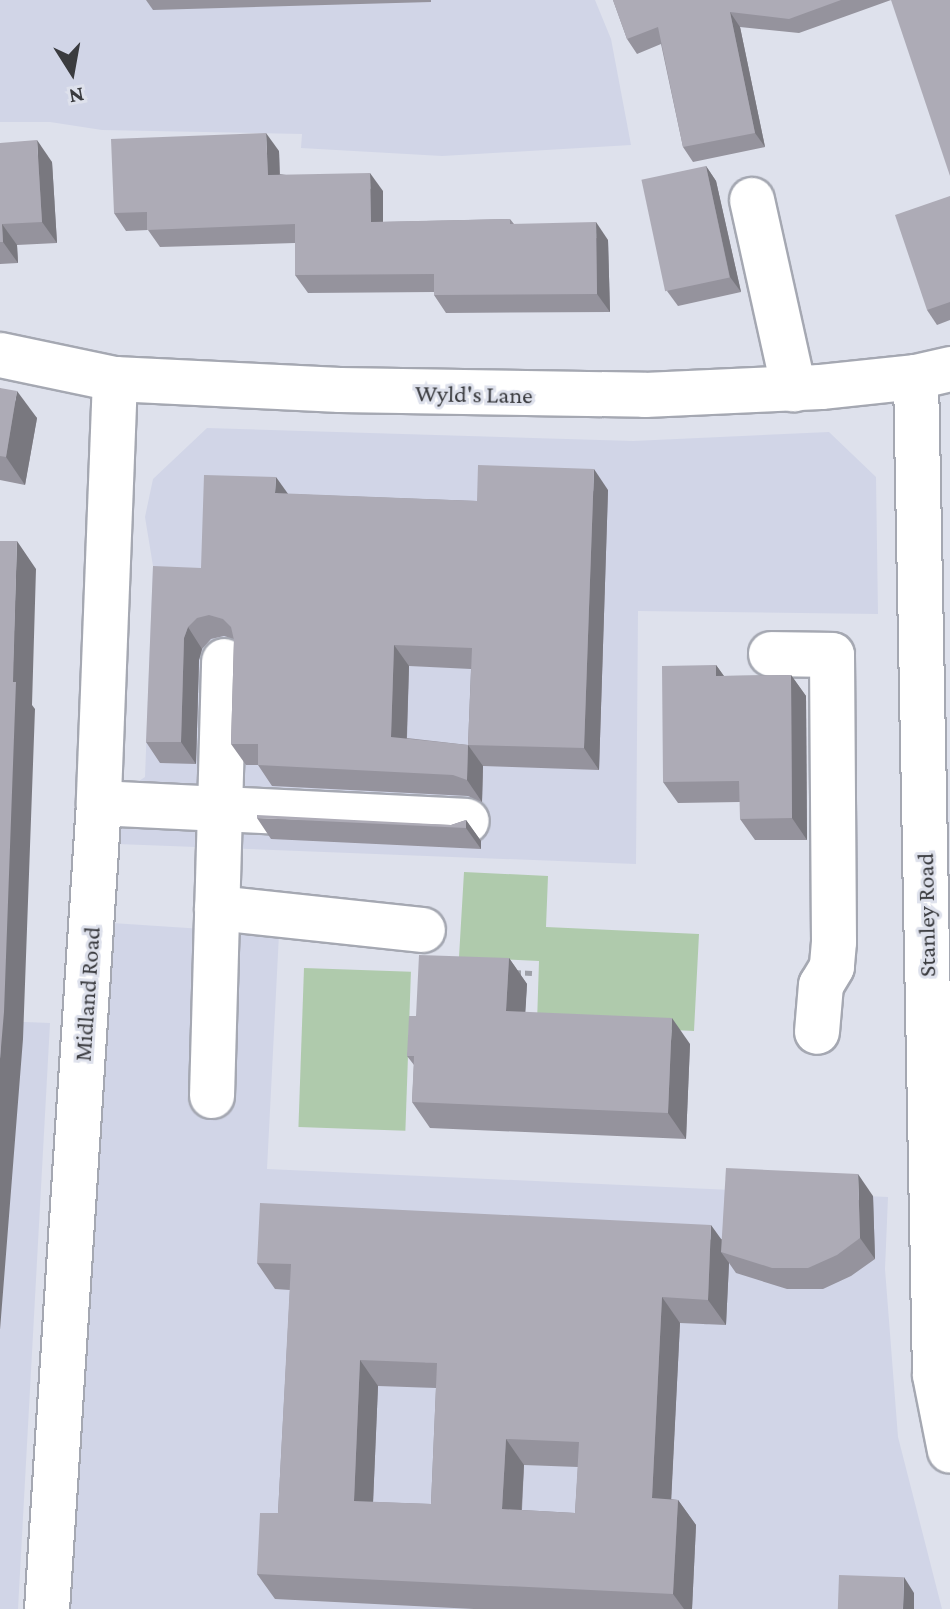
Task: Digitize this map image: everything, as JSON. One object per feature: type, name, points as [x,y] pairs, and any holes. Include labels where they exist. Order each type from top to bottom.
[{"type":"street","points":[[752,200],[794,389]]},
{"type":"street","name":"Wyld's Lane","points":[[0,355],[115,379],[502,395],[645,395],[794,389],[933,373]]},
{"type":"street","name":"Stanley Road","points":[[933,373],[935,1375],[950,1451]]},
{"type":"street","name":"Midland Road","points":[[47,1609],[99,803],[115,379]]},
{"type":"street","points":[[771,654],[832,655],[834,942],[832,967],[821,985],[817,1032]]},
{"type":"street","points":[[212,1096],[224,661]]},
{"type":"street","points":[[99,803],[467,821]]},
{"type":"street","points":[[217,908],[423,930]]},
{"type":"path","points":[[503,971],[532,973]]},
{"type":"shaded area","points":[[0,0],[595,0],[611,39],[631,145],[442,156],[301,148],[302,134],[102,130],[50,122],[0,122]]},
{"type":"shaded area","points":[[207,428],[633,441],[829,432],[876,477],[878,614],[638,611],[636,864],[117,844],[124,791],[145,777],[153,566],[145,517],[153,479]]},
{"type":"shaded area","points":[[112,923],[279,934],[267,1169],[888,1197],[885,1269],[898,1437],[942,1609],[65,1609],[100,1157]]},
{"type":"shaded area","points":[[0,1021],[50,1023],[18,1609],[0,1609]]},
{"type":"green space","points":[[464,872],[548,876],[546,927],[699,934],[694,1031],[537,1023],[539,961],[459,957]]},
{"type":"green space","points":[[304,968],[411,972],[405,1131],[298,1127]]},
{"type":"building","points":[[613,0],[841,0],[789,19],[730,12],[755,133],[683,147],[658,27],[627,39]]},
{"type":"building","points":[[891,0],[950,0],[950,176]]},
{"type":"building","points":[[266,133],[268,175],[370,173],[371,222],[510,219],[510,224],[596,222],[597,294],[434,295],[434,274],[295,275],[295,224],[147,230],[147,212],[114,213],[111,139]]},
{"type":"building","points":[[37,140],[42,222],[2,224],[3,242],[0,242],[0,143]]},
{"type":"building","points":[[706,166],[730,278],[665,291],[641,180]]},
{"type":"building","points":[[950,196],[950,302],[927,310],[895,215]]},
{"type":"building","points":[[0,388],[17,391],[6,457],[0,456]]},
{"type":"building","points":[[478,465],[594,469],[584,748],[468,745],[467,780],[453,775],[258,765],[258,744],[231,744],[234,640],[231,627],[223,619],[209,615],[197,618],[188,627],[184,638],[181,742],[146,742],[153,566],[201,568],[204,475],[276,477],[275,493],[477,501]],"holes":[[[394,645],[472,648],[468,745],[391,737]]]},
{"type":"building","points":[[0,541],[17,541],[13,682],[16,682],[0,1059]]},
{"type":"building","points":[[716,665],[716,676],[791,675],[792,818],[740,819],[739,781],[663,782],[662,666]]},
{"type":"building","points":[[257,815],[451,825],[466,820],[466,828],[257,818]]},
{"type":"building","points":[[419,955],[509,958],[506,1011],[672,1018],[668,1113],[412,1102],[414,1056],[407,1056],[409,1016],[416,1016]]},
{"type":"building","points":[[726,1168],[858,1174],[860,1238],[837,1255],[808,1268],[772,1268],[721,1252]]},
{"type":"building","points":[[260,1203],[711,1225],[708,1300],[662,1297],[652,1498],[678,1500],[673,1594],[257,1574],[260,1513],[278,1513],[291,1264],[257,1263]],"holes":[[[360,1360],[437,1363],[431,1504],[354,1501]],[[506,1439],[579,1442],[575,1513],[502,1509]]]},
{"type":"building","points":[[839,1575],[904,1577],[903,1609],[838,1609]]}]
